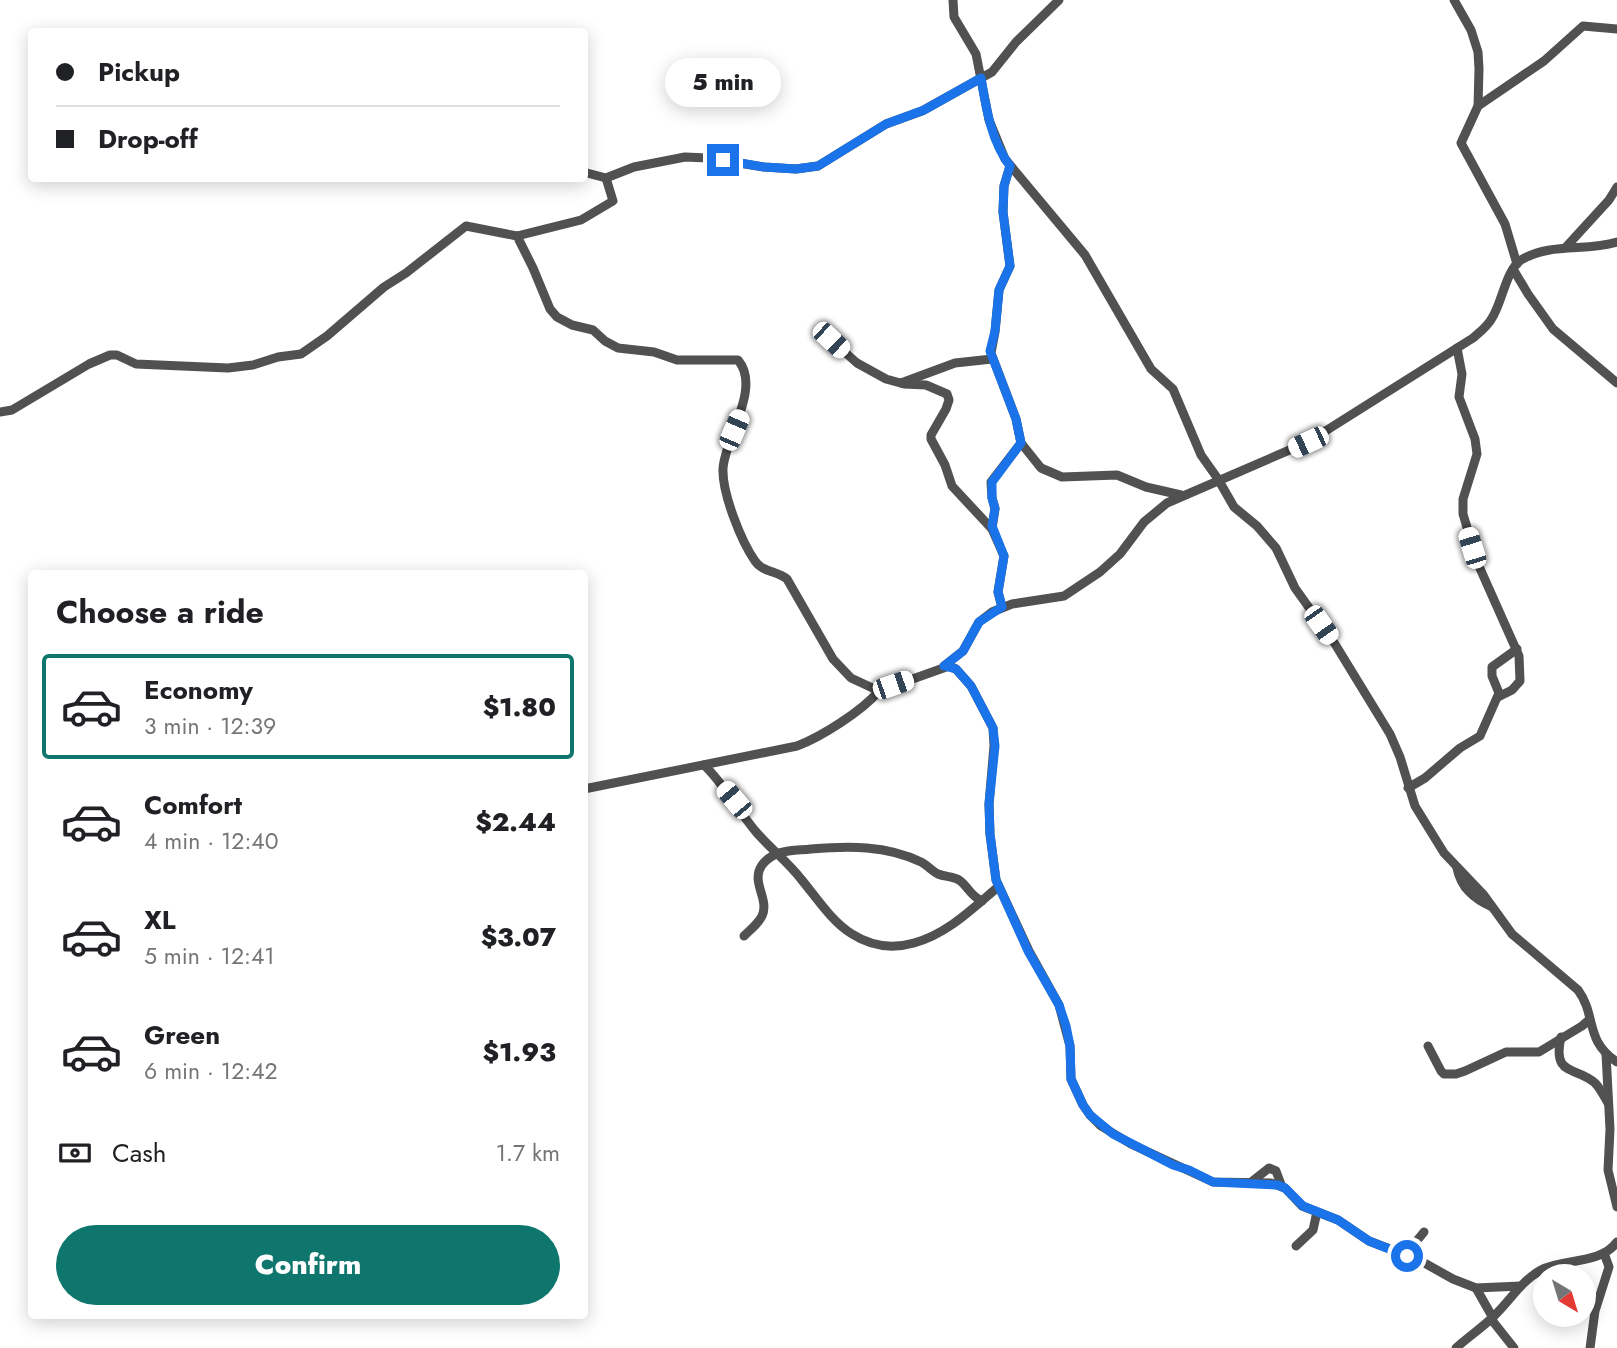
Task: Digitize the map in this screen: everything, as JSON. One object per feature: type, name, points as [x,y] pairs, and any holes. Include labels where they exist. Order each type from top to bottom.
[{"type":"street","points":[[953,0],[954,17],[976,54],[984,100],[995,138],[1010,166],[1085,255],[1151,369],[1173,389],[1201,455],[1219,479],[1234,507],[1257,526],[1276,548],[1295,589],[1335,644],[1394,741],[1408,788],[1444,853],[1477,886],[1512,933],[1578,990],[1584,1000],[1597,1043],[1617,1062]]},
{"type":"street","points":[[588,173],[606,178],[642,164],[685,157],[764,167],[796,169],[818,166],[886,124],[924,110],[981,78],[998,66],[1017,42],[1059,0]]},
{"type":"street","points":[[1454,0],[1471,30],[1478,52],[1478,106],[1461,143],[1505,224],[1515,266],[1528,294],[1553,329],[1617,383]]},
{"type":"street","points":[[1478,106],[1531,71],[1583,26],[1617,29]]},
{"type":"street","points":[[1010,166],[1004,186],[1003,212],[1010,266],[998,298],[990,351],[1016,419],[1021,443],[1034,461],[1055,475],[1117,475],[1146,487],[1181,495]]},
{"type":"street","points":[[0,412],[12,410],[89,364],[110,355],[117,355],[136,364],[228,368],[258,365],[278,357],[297,356],[327,336],[384,287],[406,273],[461,228],[467,226],[517,236],[581,220],[613,201],[606,178]]},
{"type":"street","points":[[1566,247],[1609,200],[1617,187],[1617,178]]},
{"type":"street","points":[[517,236],[550,309],[557,317],[572,325],[593,330],[618,348],[654,352],[677,360],[728,359],[740,362],[744,379],[744,403],[723,461],[734,520],[755,562],[764,570],[781,574],[787,579],[833,659],[851,678],[879,691]]},
{"type":"street","points":[[588,788],[805,743],[858,709],[879,691],[944,666],[963,651],[979,622],[1002,607],[1052,598],[1075,590],[1113,561],[1154,512],[1181,495],[1308,442],[1457,348],[1480,332],[1492,319],[1515,266],[1530,256],[1566,247],[1617,242]]},
{"type":"street","points":[[831,340],[857,363],[886,380],[900,384],[926,385],[948,396],[946,409],[931,439],[946,465],[952,486],[992,529],[1004,556],[998,592],[1002,607]]},
{"type":"street","points":[[1457,348],[1462,374],[1459,397],[1475,439],[1477,454],[1463,499],[1463,514],[1478,564],[1517,649],[1521,678],[1511,690],[1498,697]]},
{"type":"street","points":[[900,384],[955,363],[992,359]]},
{"type":"street","points":[[992,529],[995,509],[992,482],[1021,443]]},
{"type":"street","points":[[1408,788],[1433,773],[1457,750],[1480,736],[1498,697],[1492,667],[1517,649]]},
{"type":"street","points":[[944,666],[956,669],[971,686],[993,728],[995,746],[989,804],[990,834],[998,887],[1028,951],[1059,1005],[1070,1046],[1071,1079],[1090,1115],[1113,1134],[1213,1182],[1270,1184],[1282,1187],[1303,1206],[1338,1220],[1369,1241],[1417,1259],[1453,1279],[1476,1287],[1521,1286]]},
{"type":"street","points":[[704,765],[758,833],[849,932],[880,945],[903,946],[933,936],[998,887]]},
{"type":"street","points":[[744,936],[758,921],[764,908],[758,872],[767,860],[778,852],[849,847],[884,849],[913,858],[940,875],[960,881],[971,895],[982,901]]},
{"type":"street","points":[[1541,1051],[1589,1020]]},
{"type":"street","points":[[1561,1037],[1559,1056],[1566,1066]]},
{"type":"street","points":[[1428,1046],[1441,1071],[1449,1075],[1465,1071],[1506,1052],[1541,1051],[1576,1075],[1595,1084],[1609,1104]]},
{"type":"street","points":[[1606,1054],[1609,1104],[1608,1170],[1617,1207]]},
{"type":"street","points":[[1250,1183],[1262,1171],[1273,1168],[1282,1187]]},
{"type":"street","points":[[1296,1246],[1312,1230],[1317,1212]]},
{"type":"street","points":[[1417,1259],[1415,1242],[1424,1232]]},
{"type":"street","points":[[1456,1348],[1492,1318],[1535,1274],[1556,1263],[1604,1253],[1617,1242]]},
{"type":"street","points":[[1590,1348],[1595,1311],[1609,1268],[1604,1253]]},
{"type":"street","points":[[1476,1287],[1492,1318],[1514,1348]]},
{"type":"route","points":[[723,160],[764,167],[796,169],[818,166],[886,124],[924,110],[981,78],[989,120],[1000,150],[1010,166],[1004,186],[1003,212],[1010,266],[999,290],[990,351],[1016,419],[1021,443],[992,482],[995,509],[992,526],[1004,556],[998,584],[1002,607],[979,622],[963,651],[944,666],[956,669],[971,686],[993,728],[995,746],[989,804],[990,834],[998,887],[1028,951],[1059,1005],[1070,1046],[1071,1079],[1074,1087],[1083,1105],[1101,1126],[1154,1157],[1213,1182],[1270,1184],[1285,1188],[1308,1209],[1338,1220],[1369,1241],[1407,1256]]}]
